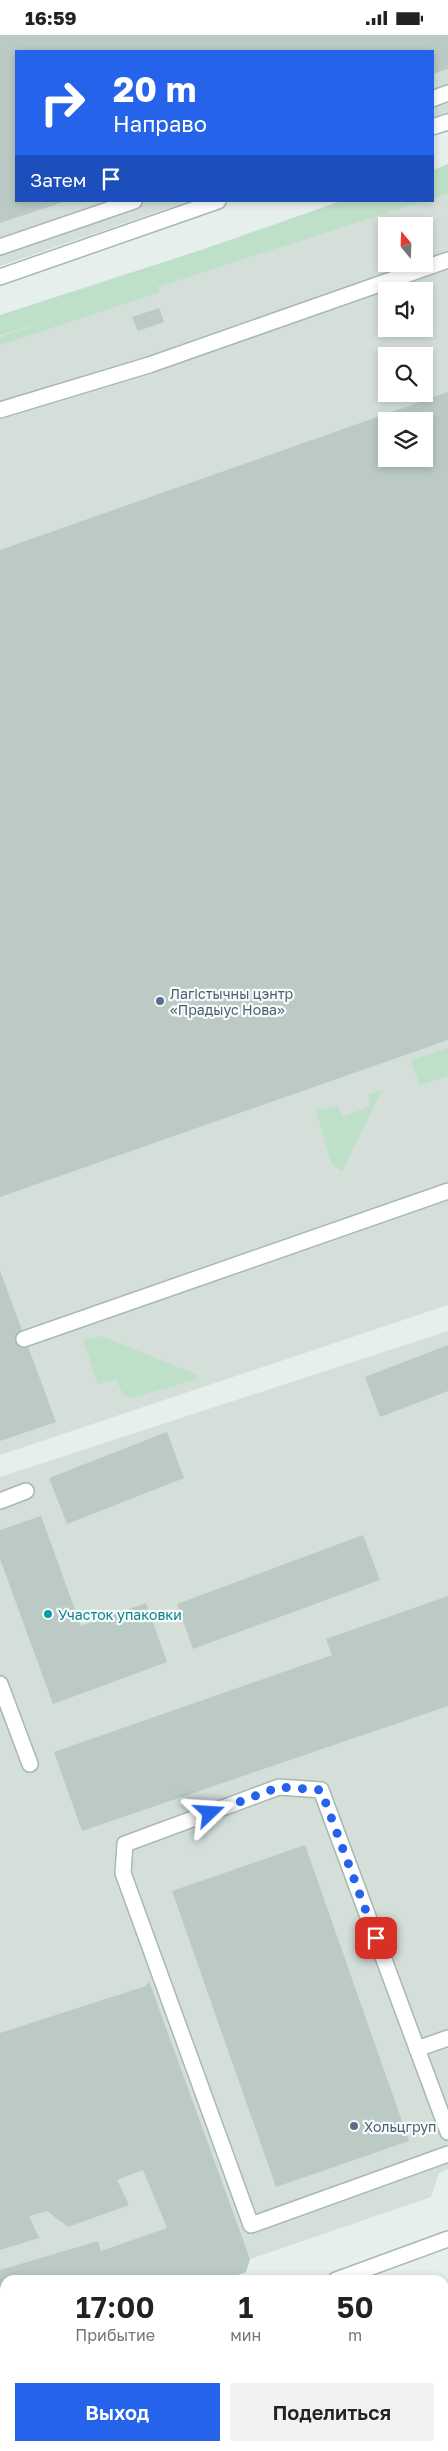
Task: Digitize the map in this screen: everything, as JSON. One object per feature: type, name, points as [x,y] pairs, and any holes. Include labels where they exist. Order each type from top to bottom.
[{"type":"lane","points":[[434,98],[448,93]]},
{"type":"lane","points":[[434,126],[448,121]]},
{"type":"lane","points":[[0,247],[131,202]]},
{"type":"lane","points":[[0,277],[215,202]]},
{"type":"lane","points":[[0,410],[149,365],[448,260]]},
{"type":"lane","points":[[24,1339],[448,1191]]},
{"type":"lane","points":[[0,1501],[26,1491]]},
{"type":"lane","points":[[0,1685],[30,1764]]},
{"type":"lane","points":[[448,2131],[321,1790],[279,1787],[124,1844],[123,1873],[251,2225],[448,2154]]},
{"type":"lane","points":[[417,2049],[448,2038]]},
{"type":"lane","points":[[350,2275],[448,2239]]},
{"type":"shaded area","points":[[0,35],[448,35],[448,113],[434,118],[434,50],[15,50],[15,202],[186,202],[0,266]]},
{"type":"shaded area","points":[[448,194],[448,1305],[0,1455],[0,335],[421,202],[434,202],[434,199]]},
{"type":"shaded area","points":[[448,1331],[448,2169],[439,2173],[431,2197],[250,2259],[246,2272],[237,2275],[0,2275],[0,1477]]},
{"type":"green space","points":[[448,164],[448,194],[434,199],[434,170]]},
{"type":"green space","points":[[338,202],[421,202],[157,287],[159,292],[0,345],[0,337],[51,320],[0,335],[0,315],[204,249]]},
{"type":"green space","points":[[448,1048],[448,1076],[420,1086],[411,1060]]},
{"type":"green space","points":[[382,1090],[342,1172],[331,1163],[316,1111],[338,1106],[342,1117],[370,1106],[368,1094]]},
{"type":"green space","points":[[101,1336],[198,1375],[195,1380],[132,1398],[124,1396],[116,1380],[98,1384],[83,1340]]},
{"type":"building","points":[[0,35],[448,35],[448,69],[434,73],[434,50],[15,50],[15,202],[63,202],[0,223]]},
{"type":"building","points":[[159,308],[164,322],[138,331],[132,317]]},
{"type":"building","points":[[448,392],[448,1040],[0,1197],[0,550],[378,417],[378,467],[433,467],[433,412],[391,412],[420,402],[433,402],[433,397]]},
{"type":"building","points":[[0,1271],[56,1422],[0,1441]]},
{"type":"building","points":[[448,1345],[448,1391],[380,1417],[365,1377]]},
{"type":"building","points":[[167,1432],[184,1478],[67,1524],[49,1478]]},
{"type":"building","name":"Участок упаковки","points":[[41,1516],[81,1626],[146,1603],[167,1662],[53,1704],[0,1559],[0,1530]]},
{"type":"building","points":[[363,1535],[380,1580],[193,1649],[177,1604]]},
{"type":"building","points":[[448,1596],[448,1706],[82,1831],[54,1752],[332,1655],[326,1639]]},
{"type":"building","points":[[305,1845],[409,2141],[276,2187],[172,1891]]},
{"type":"building","points":[[149,1981],[250,2259],[246,2272],[237,2275],[0,2275],[0,2270],[98,2241],[101,2251],[167,2228],[143,2170],[117,2180],[129,2205],[68,2227],[47,2211],[29,2216],[39,2238],[0,2250],[0,2033],[146,1986]]},
{"type":"place","name":"Лагістычны цэнтр «Прадыус Нова»","points":[[160,1001]]},
{"type":"place","name":"Участок упаковки","points":[[48,1614]]},
{"type":"place","name":"Хольцгруп","points":[[354,2126]]},
{"type":"route","points":[[210,1813],[279,1787],[321,1790],[376,1938]]}]
